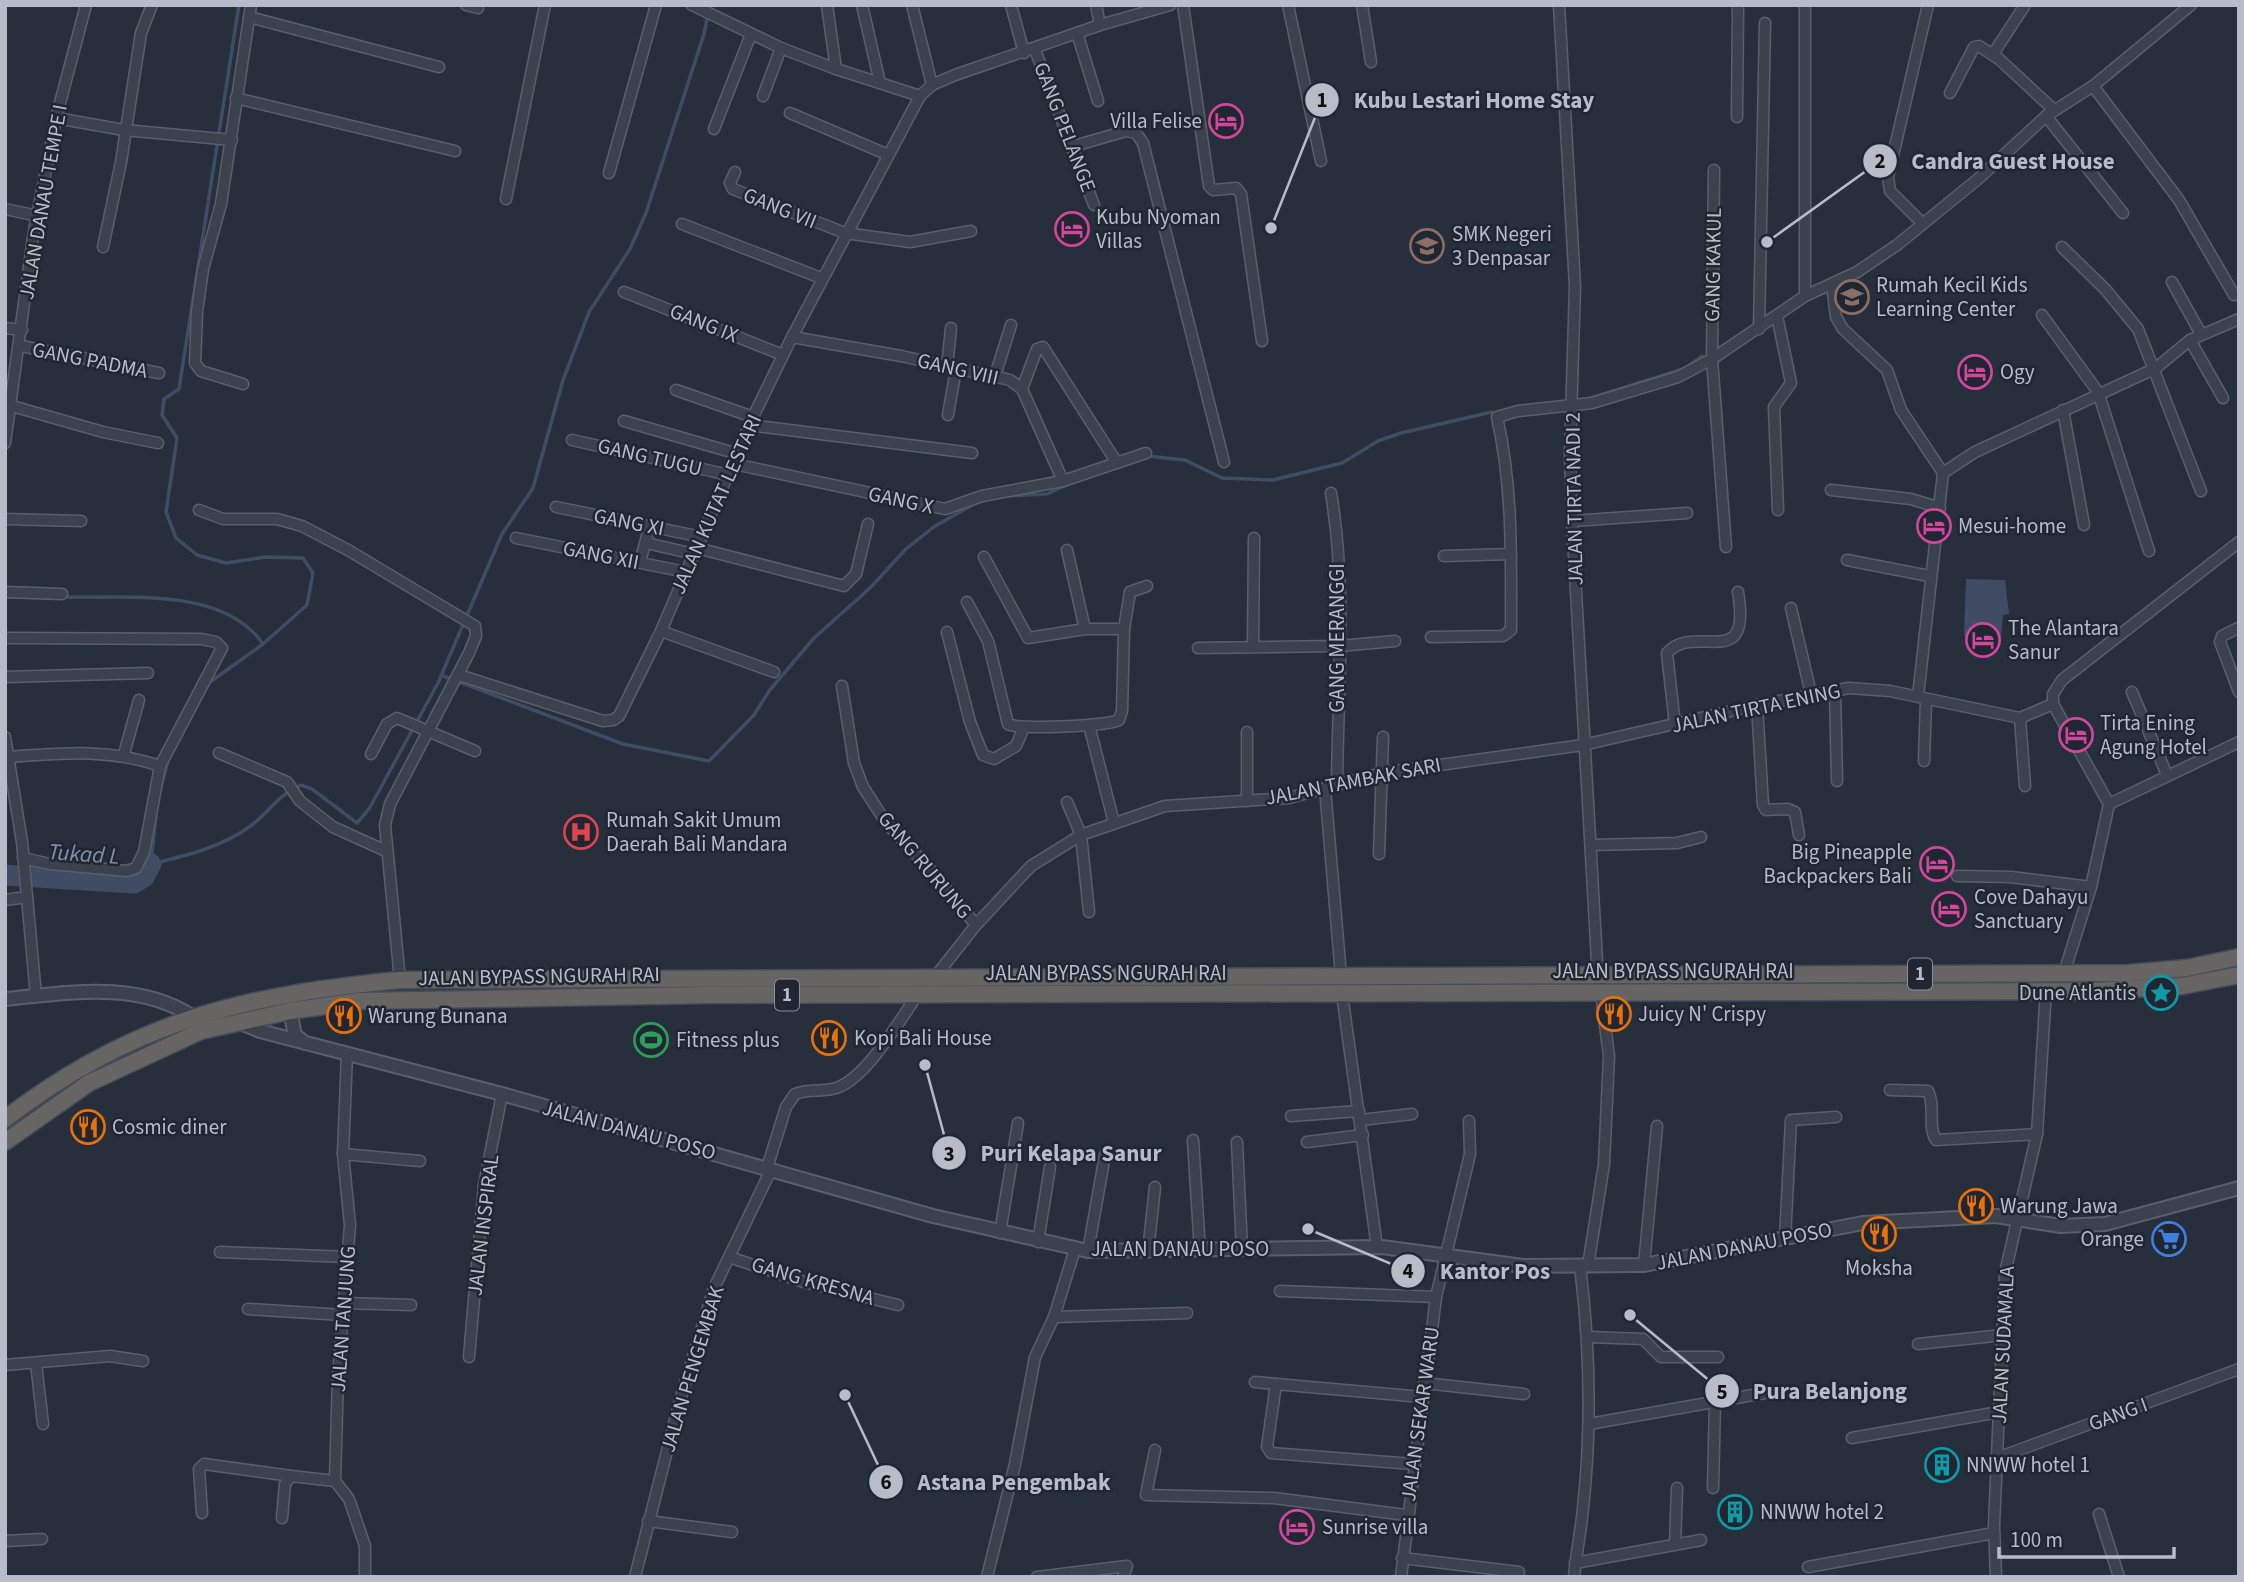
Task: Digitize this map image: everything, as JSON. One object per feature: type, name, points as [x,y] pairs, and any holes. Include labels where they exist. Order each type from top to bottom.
[{"type":"highway","name":"JALAN BYPASS NGURAH RAI","points":[[5,1119],[80,1068],[128,1042],[192,1016],[310,988],[400,980],[2153,972],[2239,957]]},
{"type":"highway","name":"JALAN BYPASS NGURAH RAI","points":[[5,1142],[54,1105],[99,1078],[201,1031],[290,1011],[405,999],[918,994],[2046,990],[2161,988],[2239,975]]},
{"type":"highway","points":[[800,978],[800,995]]},
{"type":"street","name":"JALAN DANAU TEMPE I","points":[[5,443],[38,216],[56,118],[86,5]]},
{"type":"street","points":[[103,247],[121,162],[124,130],[145,20],[152,5]]},
{"type":"street","points":[[243,384],[201,371],[195,363],[197,312],[203,269],[221,204],[251,5]]},
{"type":"street","points":[[466,5],[478,8]]},
{"type":"street","points":[[506,199],[545,5]]},
{"type":"street","points":[[609,173],[656,5]]},
{"type":"street","points":[[827,5],[836,69]]},
{"type":"street","points":[[862,5],[880,83]]},
{"type":"street","points":[[912,5],[932,85]]},
{"type":"street","points":[[1011,5],[1024,53]]},
{"type":"street","points":[[1096,5],[1100,25]]},
{"type":"street","name":"JALAN KUTAT LESTARI","points":[[457,680],[592,718],[613,720],[627,702],[661,631],[751,421],[783,355],[886,154],[919,96],[932,85],[1035,50],[1145,8],[1170,5]]},
{"type":"street","points":[[1182,5],[1209,186],[1213,190],[1236,188],[1241,194],[1262,341]]},
{"type":"street","points":[[1288,5],[1321,161]]},
{"type":"street","points":[[1362,5],[1371,62]]},
{"type":"street","name":"JALAN TIRTA NADI 2","points":[[1559,5],[1575,286],[1572,521],[1583,745],[1599,974],[1609,1056],[1604,1164],[1584,1266],[1589,1337],[1589,1424],[1583,1510],[1574,1577]]},
{"type":"street","points":[[1737,117],[1738,5]]},
{"type":"street","points":[[1805,5],[1805,296]]},
{"type":"street","points":[[1922,223],[1890,191],[1888,177],[1928,5]]},
{"type":"street","points":[[1993,54],[2025,5]]},
{"type":"street","points":[[1431,637],[1508,634],[1511,554],[1506,459],[1497,417],[1518,411],[1572,406],[1650,386],[1712,359],[1805,296],[1857,272],[1978,179],[2050,113],[2092,86],[2191,5]]},
{"type":"street","points":[[697,7],[781,48],[919,96]]},
{"type":"street","points":[[249,17],[439,67]]},
{"type":"street","points":[[1759,329],[1765,23]]},
{"type":"street","points":[[1077,33],[1098,101]]},
{"type":"street","points":[[715,129],[751,34]]},
{"type":"street","points":[[1950,93],[1974,47],[1982,47],[1993,54],[2050,113],[2123,213]]},
{"type":"street","points":[[763,96],[781,48]]},
{"type":"street","name":"GANG PELANGE","points":[[1035,50],[1074,146],[1094,205]]},
{"type":"street","points":[[2092,86],[2179,200],[2234,295]]},
{"type":"street","points":[[236,98],[455,151]]},
{"type":"street","points":[[790,113],[886,154]]},
{"type":"street","points":[[56,118],[124,130],[229,140]]},
{"type":"street","points":[[1074,146],[1126,131],[1136,133],[1140,137],[1224,462]]},
{"type":"street","name":"GANG KAKUL","points":[[1714,170],[1712,359],[1726,547]]},
{"type":"street","name":"GANG VII","points":[[735,172],[730,183],[733,188],[845,233]]},
{"type":"street","points":[[5,209],[38,216]]},
{"type":"street","points":[[682,224],[821,278]]},
{"type":"street","points":[[845,233],[911,242],[971,231]]},
{"type":"street","points":[[2062,247],[2131,317],[2156,368],[2201,491]]},
{"type":"street","points":[[2172,282],[2201,334]]},
{"type":"street","points":[[1832,285],[1836,317],[1843,329],[1887,370],[1901,411],[1943,473],[1929,576],[1922,698],[1924,761]]},
{"type":"street","name":"GANG IX","points":[[624,292],[783,355]]},
{"type":"street","points":[[2042,315],[2098,393],[2149,551]]},
{"type":"street","points":[[1777,316],[1791,383],[1774,407],[1778,510]]},
{"type":"street","points":[[1943,473],[1975,452],[2156,368],[2190,340],[2239,318]]},
{"type":"street","points":[[995,376],[1011,325]]},
{"type":"street","points":[[5,328],[22,330]]},
{"type":"street","points":[[948,415],[951,328]]},
{"type":"street","name":"GANG VIII","points":[[792,337],[995,376],[1022,389],[1063,481]]},
{"type":"street","points":[[2190,340],[2223,398]]},
{"type":"street","name":"GANG PADMA","points":[[21,346],[159,373]]},
{"type":"street","points":[[1022,389],[1036,351],[1043,347],[1117,463]]},
{"type":"street","points":[[676,390],[751,421],[972,453]]},
{"type":"street","points":[[9,405],[103,432],[158,443]]},
{"type":"street","points":[[2063,410],[2084,526]]},
{"type":"street","name":"GANG X","points":[[624,421],[736,459],[945,509],[982,496],[1063,481],[1146,453]]},
{"type":"street","name":"GANG TUGU","points":[[572,440],[729,475]]},
{"type":"street","points":[[1831,490],[1911,499],[1940,508]]},
{"type":"street","name":"GANG MERANGGI","points":[[1331,493],[1336,522],[1339,646],[1337,784]]},
{"type":"street","name":"GANG XI","points":[[556,508],[702,537]]},
{"type":"street","points":[[199,510],[223,519],[277,519],[302,526],[475,626],[476,636],[457,680],[426,731],[390,804],[385,825],[386,851],[398,933],[400,980]]},
{"type":"street","points":[[1572,521],[1686,513]]},
{"type":"street","points":[[5,519],[81,521]]},
{"type":"street","points":[[646,543],[695,551],[844,586],[856,574],[868,524]]},
{"type":"street","points":[[640,562],[650,526]]},
{"type":"street","name":"GANG XII","points":[[516,538],[686,572]]},
{"type":"street","points":[[1253,646],[1254,538]]},
{"type":"street","points":[[2064,973],[2091,887],[2109,804],[2053,704],[2053,694],[2062,680],[2239,541]]},
{"type":"street","points":[[1067,550],[1085,629]]},
{"type":"street","points":[[1444,556],[1511,554]]},
{"type":"street","points":[[984,557],[1026,636],[1044,638],[1085,629],[1124,629]]},
{"type":"street","points":[[1847,560],[1929,576]]},
{"type":"street","points":[[967,602],[988,640],[1005,720],[1011,726],[1024,727],[1089,725],[1116,722],[1122,715],[1124,629],[1130,592],[1147,586]]},
{"type":"street","points":[[5,592],[62,594]]},
{"type":"street","points":[[1675,725],[1667,653],[1677,646],[1730,639],[1738,634],[1741,622],[1738,593]]},
{"type":"street","points":[[1791,608],[1811,694]]},
{"type":"street","points":[[2238,628],[2222,636],[2220,642],[2239,692]]},
{"type":"street","points":[[661,631],[774,673]]},
{"type":"street","points":[[947,632],[970,722],[984,755],[994,759],[1016,746],[1024,727]]},
{"type":"street","points":[[5,638],[201,639],[219,644],[221,654],[160,766],[144,852],[136,868],[127,871],[24,860]]},
{"type":"street","points":[[1198,648],[1339,646],[1395,641]]},
{"type":"street","points":[[5,677],[148,673]]},
{"type":"street","name":"GANG RURUNG","points":[[842,686],[854,763],[863,787],[887,824],[930,869],[976,925]]},
{"type":"street","name":"JALAN TIRTA ENING","points":[[1583,745],[1811,694],[1867,688],[2020,718]]},
{"type":"street","points":[[1835,690],[1837,780]]},
{"type":"street","points":[[2132,692],[2167,775]]},
{"type":"street","points":[[124,754],[139,700]]},
{"type":"street","points":[[2025,786],[2020,718],[2053,704]]},
{"type":"street","points":[[1757,705],[1763,805],[1766,810],[1788,809],[1795,812],[1799,835]]},
{"type":"street","points":[[371,754],[389,721],[397,718],[475,751]]},
{"type":"street","points":[[1089,725],[1114,823]]},
{"type":"street","points":[[1247,732],[1247,801]]},
{"type":"street","points":[[5,737],[24,860],[36,996]]},
{"type":"street","points":[[1379,854],[1383,737]]},
{"type":"street","points":[[2109,804],[2239,742]]},
{"type":"street","name":"JALAN TAMBAK SARI","points":[[935,977],[976,925],[1031,866],[1081,835],[1114,823],[1165,806],[1289,798],[1382,773],[1583,745]]},
{"type":"street","points":[[219,753],[286,782],[300,801],[346,835],[386,851]]},
{"type":"street","points":[[8,757],[124,754],[160,766]]},
{"type":"street","points":[[1325,788],[1341,976]]},
{"type":"street","points":[[1068,802],[1081,835],[1089,912]]},
{"type":"street","points":[[1591,845],[1676,843],[1701,837]]},
{"type":"street","points":[[1957,876],[2011,877],[2091,887]]},
{"type":"street","points":[[5,900],[27,897]]},
{"type":"street","name":"JALAN SUDAMALA","points":[[1996,1577],[1994,1533],[2005,1273],[2037,1133],[2046,990]]},
{"type":"street","points":[[5,999],[136,993],[160,999],[192,1016]]},
{"type":"street","name":"JALAN PENGEMBAK","points":[[635,1577],[695,1350],[715,1288],[769,1169],[786,1107],[795,1094],[846,1084],[887,1038],[918,994]]},
{"type":"street","points":[[1342,994],[1377,1247]]},
{"type":"street","points":[[290,1011],[295,1035],[306,1043]]},
{"type":"street","name":"JALAN DANAU POSO","points":[[238,1022],[1000,1233],[1082,1250],[1148,1252],[1377,1247],[1445,1253],[1523,1266],[1644,1265],[1863,1223],[1967,1216],[2017,1218],[2061,1226],[2105,1224],[2239,1188]]},
{"type":"street","name":"JALAN TANJUNG","points":[[335,1481],[350,1205],[343,1154],[347,1054]]},
{"type":"street","points":[[1890,1090],[1928,1091],[1936,1140],[2037,1133]]},
{"type":"street","name":"JALAN INSPIRAL","points":[[469,1357],[484,1185],[502,1094]]},
{"type":"street","points":[[1291,1115],[1412,1114]]},
{"type":"street","points":[[1785,1238],[1791,1120],[1836,1118]]},
{"type":"street","name":"JALAN SEKAR WARU","points":[[1401,1577],[1406,1515],[1436,1297],[1470,1154],[1469,1121]]},
{"type":"street","points":[[1000,1233],[1018,1123]]},
{"type":"street","points":[[1644,1265],[1657,1126]]},
{"type":"street","points":[[1307,1142],[1363,1135]]},
{"type":"street","points":[[1193,1140],[1200,1251]]},
{"type":"street","points":[[1237,1142],[1242,1250]]},
{"type":"street","points":[[343,1154],[420,1161]]},
{"type":"street","points":[[986,1577],[1015,1464],[1032,1365],[1082,1250],[1105,1155]]},
{"type":"street","points":[[1038,1242],[1050,1167]]},
{"type":"street","points":[[1148,1252],[1155,1187]]},
{"type":"street","points":[[220,1252],[347,1258]]},
{"type":"street","name":"GANG KRESNA","points":[[729,1256],[803,1282],[898,1305]]},
{"type":"street","points":[[1280,1291],[1436,1297]]},
{"type":"street","points":[[344,1303],[411,1305]]},
{"type":"street","points":[[248,1309],[343,1315]]},
{"type":"street","points":[[1054,1317],[1186,1313]]},
{"type":"street","points":[[1918,1344],[2003,1335]]},
{"type":"street","points":[[1589,1337],[1643,1339],[1661,1357],[1718,1357]]},
{"type":"street","points":[[5,1365],[110,1356],[143,1361]]},
{"type":"street","points":[[36,1363],[43,1424]]},
{"type":"street","name":"GANG I","points":[[1997,1458],[2239,1369]]},
{"type":"street","points":[[1255,1382],[1422,1398]]},
{"type":"street","points":[[1424,1383],[1524,1394]]},
{"type":"street","points":[[1276,1384],[1269,1451],[1413,1464]]},
{"type":"street","points":[[1589,1424],[1770,1392]]},
{"type":"street","points":[[1713,1488],[1715,1402]]},
{"type":"street","points":[[1852,1438],[1999,1412]]},
{"type":"street","points":[[1155,1450],[1146,1494],[1274,1498],[1406,1515]]},
{"type":"street","points":[[202,1513],[199,1469],[204,1464],[335,1481],[349,1499],[365,1546],[365,1577]]},
{"type":"street","points":[[282,1518],[285,1484],[291,1476]]},
{"type":"street","points":[[1675,1545],[1678,1488]]},
{"type":"street","points":[[2099,1514],[2119,1577]]},
{"type":"street","points":[[648,1521],[732,1532]]},
{"type":"street","points":[[1808,1567],[1994,1533]]},
{"type":"street","points":[[5,1541],[42,1539]]},
{"type":"street","points":[[1575,1563],[1701,1540]]},
{"type":"street","points":[[1402,1558],[1518,1572]]},
{"type":"street","points":[[1037,1577],[1127,1566],[1123,1577]]},
{"type":"shaded area","points":[[749,984],[752,987],[393,994],[194,1028],[136,1051],[81,1080],[5,1134],[5,1128],[63,1087],[124,1054],[189,1026],[273,1001],[394,989]]},
{"type":"water","points":[[1966,579],[2005,580],[2009,614],[2003,615],[2001,639],[1964,636]]},
{"type":"waterway","points":[[206,685],[263,644],[307,605],[313,573],[303,558],[266,557],[226,563],[197,555],[176,538],[166,512],[177,438],[162,415],[164,399],[179,389],[239,5]]},
{"type":"waterway","points":[[156,815],[151,864],[190,854],[241,833],[281,798],[301,785],[312,789],[357,823],[369,809],[438,683],[502,534],[533,488],[563,380],[589,312],[630,249],[646,213],[704,34],[710,5]]},
{"type":"waterway","points":[[1591,398],[1686,368],[1702,356]]},
{"type":"waterway","points":[[1147,456],[1185,460],[1222,478],[1273,480],[1342,463],[1378,441],[1401,433],[1492,412]]},
{"type":"waterway","points":[[1007,496],[1047,494],[1071,483]]},
{"type":"waterway","points":[[441,675],[623,744],[709,761],[754,715],[769,691],[814,638],[869,589],[906,549],[935,526],[976,503]]},
{"type":"waterway","points":[[63,597],[143,597],[199,604],[224,612],[246,625],[263,644]]},
{"type":"waterway","points":[[162,783],[168,761]]},
{"type":"waterway","name":"Tukad L","points":[[5,875],[134,883],[144,877],[151,864]]},
{"type":"place","name":"Villa Felise","points":[[1226,121]]},
{"type":"place","name":"Kubu Lestari Home Stay","points":[[1271,228]]},
{"type":"place","name":"Kubu Nyoman Villas","points":[[1072,229]]},
{"type":"place","name":"Candra Guest House","points":[[1767,242]]},
{"type":"place","name":"SMK Negeri 3 Denpasar","points":[[1427,246]]},
{"type":"place","name":"Rumah Kecil Kids Learning Center","points":[[1852,297]]},
{"type":"place","name":"Ogy","points":[[1975,372]]},
{"type":"place","name":"Mesui-home","points":[[1934,526]]},
{"type":"place","name":"The Alantara Sanur","points":[[1983,640]]},
{"type":"place","name":"Tirta Ening Agung Hotel","points":[[2076,735]]},
{"type":"place","name":"Rumah Sakit Umum Daerah Bali Mandara","points":[[581,832]]},
{"type":"place","name":"Big Pineapple Backpackers Bali","points":[[1937,864]]},
{"type":"place","name":"Cove Dahayu Sanctuary","points":[[1949,909]]},
{"type":"place","name":"Dune Atlantis","points":[[2161,993]]},
{"type":"place","name":"Juicy N' Crispy","points":[[1614,1014]]},
{"type":"place","name":"Warung Bunana","points":[[344,1016]]},
{"type":"place","name":"Kopi Bali House","points":[[829,1038]]},
{"type":"place","name":"Fitness plus","points":[[651,1040]]},
{"type":"place","name":"Puri Kelapa Sanur","points":[[925,1065]]},
{"type":"place","name":"Cosmic diner","points":[[88,1127]]},
{"type":"place","name":"Warung Jawa","points":[[1976,1206]]},
{"type":"place","name":"Kantor Pos","points":[[1308,1229]]},
{"type":"place","name":"Moksha","points":[[1879,1234]]},
{"type":"place","name":"Orange","points":[[2169,1239]]},
{"type":"place","name":"Pura Belanjong","points":[[1630,1315]]},
{"type":"place","name":"Astana Pengembak","points":[[845,1395]]},
{"type":"place","name":"NNWW hotel 1","points":[[1942,1465]]},
{"type":"place","name":"NNWW hotel 2","points":[[1735,1512]]},
{"type":"place","name":"Sunrise villa","points":[[1297,1527]]}]
